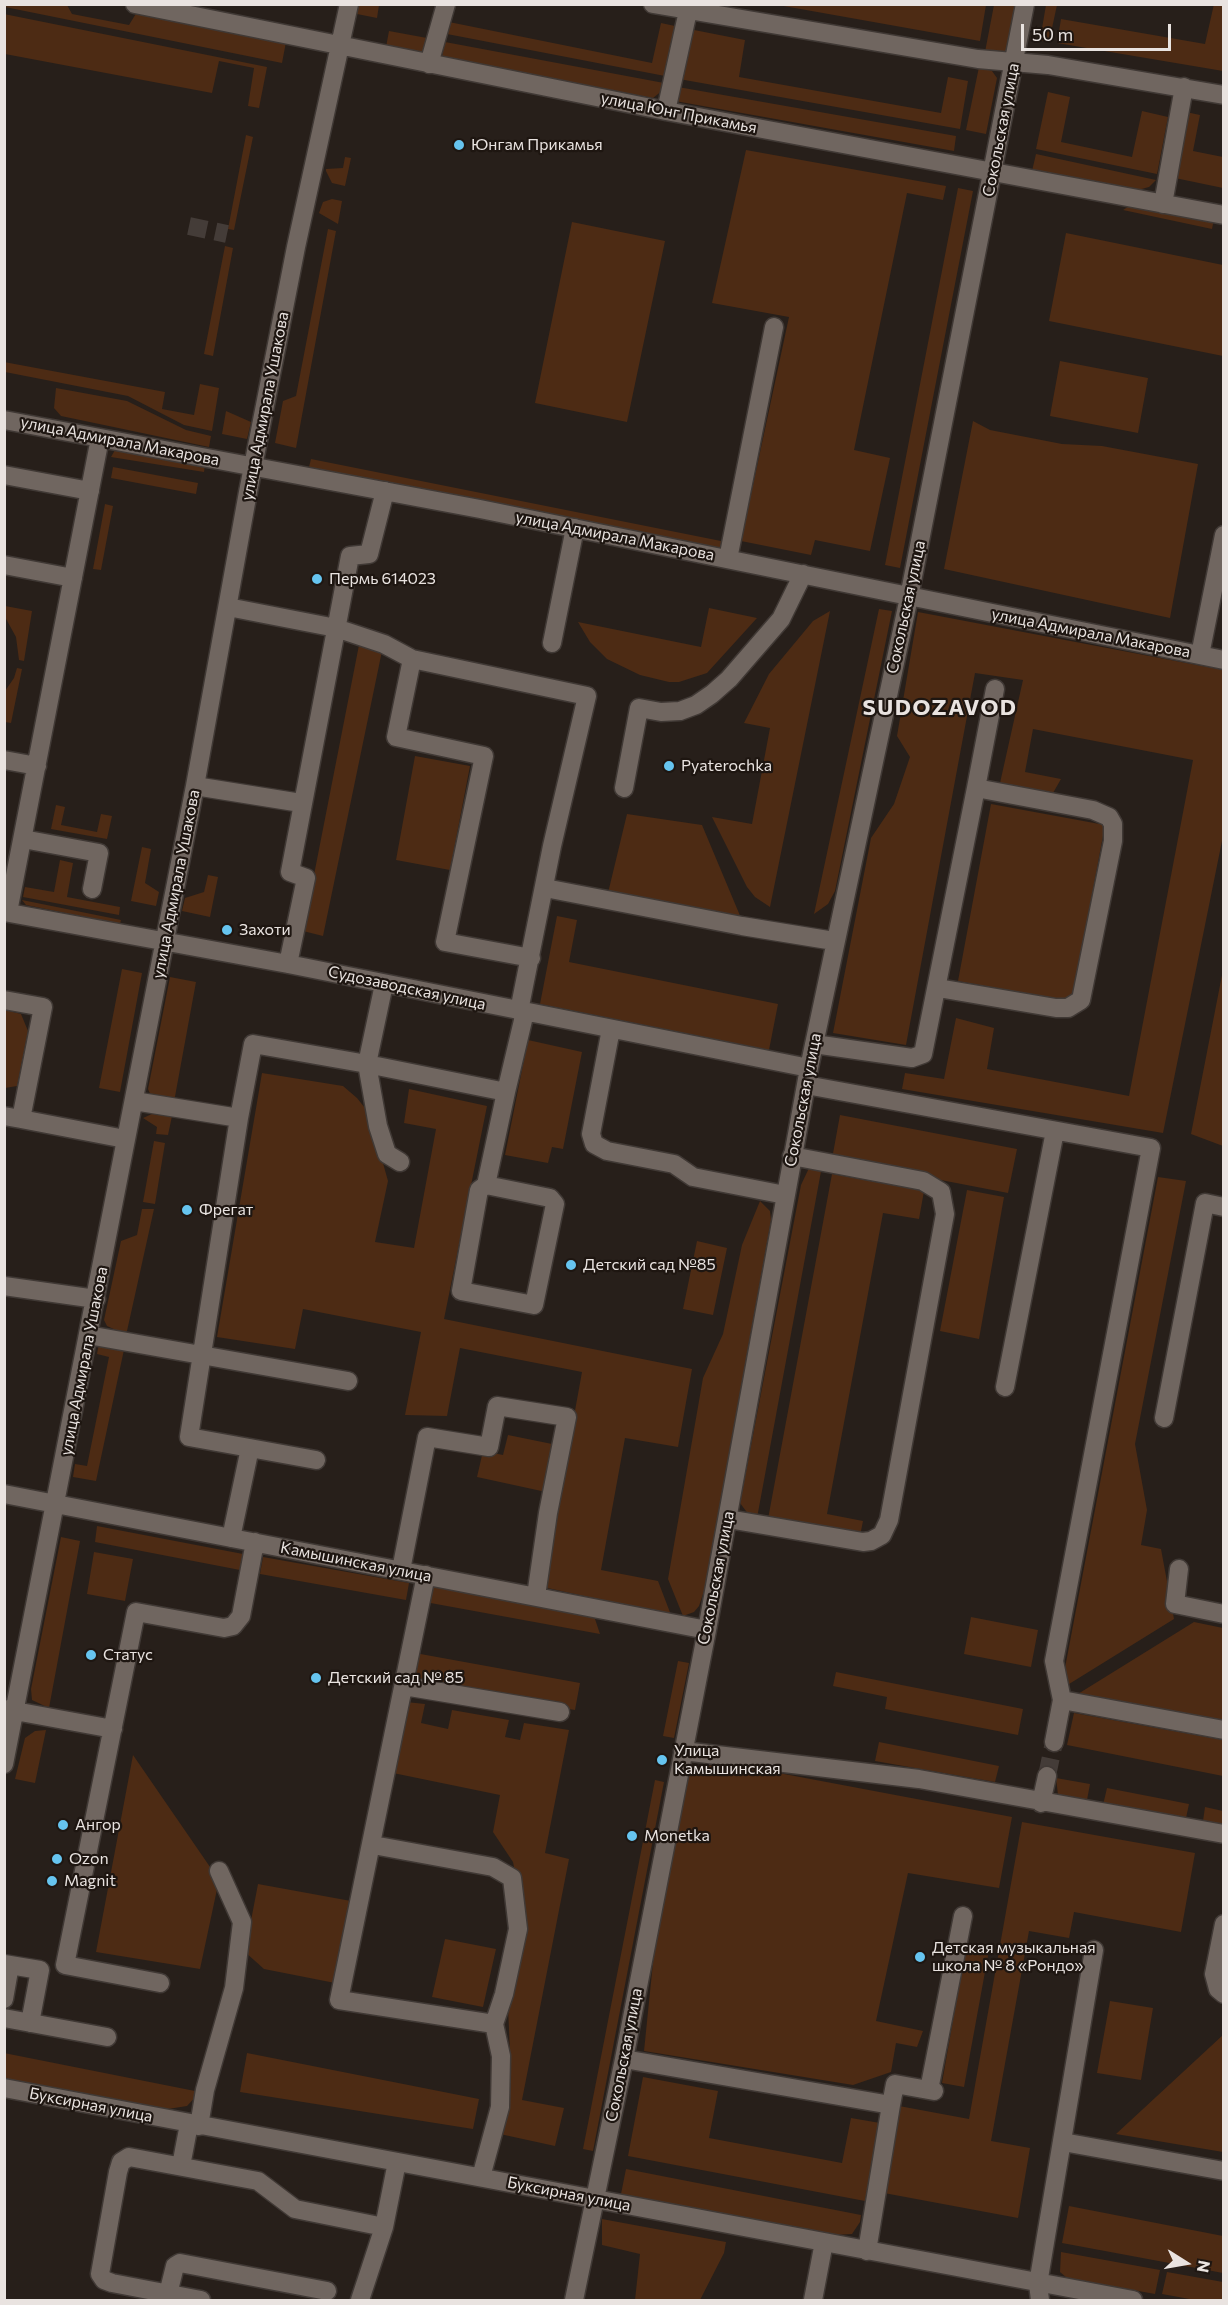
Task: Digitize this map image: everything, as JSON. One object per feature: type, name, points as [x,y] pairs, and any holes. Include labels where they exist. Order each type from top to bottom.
[{"type":"street","name":"улица Юнг Прикамья","points":[[135,4],[209,12],[339,47],[666,111],[1224,215]]},
{"type":"street","name":"улица Адмирала Ушакова","points":[[4,1764],[10,1710],[57,1504],[254,466],[349,4]]},
{"type":"street","points":[[429,64],[446,4]]},
{"type":"street","points":[[653,4],[690,8],[1014,63],[1048,64],[1224,95]]},
{"type":"street","name":"Сокольская улица","points":[[574,2301],[624,2059],[707,1630],[807,1076],[909,597],[1025,4]]},
{"type":"street","points":[[666,111],[690,8]]},
{"type":"street","points":[[1163,204],[1184,87]]},
{"type":"street","points":[[728,559],[774,327]]},
{"type":"street","name":"улица Адмирала Макарова","points":[[4,420],[575,528],[1224,660]]},
{"type":"street","points":[[6,912],[11,864],[23,839],[100,438]]},
{"type":"street","points":[[4,475],[90,491]]},
{"type":"street","points":[[288,964],[306,878],[290,872],[301,803],[350,556],[369,554],[385,491]]},
{"type":"street","points":[[552,643],[575,528]]},
{"type":"street","points":[[1200,655],[1217,602],[1224,535]]},
{"type":"street","points":[[4,565],[73,578]]},
{"type":"street","points":[[624,788],[639,708],[680,711],[696,705],[712,694],[729,680],[782,620],[803,574]]},
{"type":"street","points":[[228,607],[336,628],[384,644],[412,659],[587,696],[552,846],[522,1012],[486,1185],[479,1190],[461,1291],[534,1305],[554,1200],[486,1185]]},
{"type":"street","points":[[412,659],[396,737],[484,756],[445,942],[531,958]]},
{"type":"street","points":[[814,1044],[917,1058],[925,1049],[995,689]]},
{"type":"street","points":[[4,760],[37,766]]},
{"type":"street","points":[[195,786],[301,803]]},
{"type":"street","points":[[938,988],[1056,1008],[1075,1005],[1084,993],[1113,841],[1113,824],[1109,818],[1093,810],[976,788]]},
{"type":"street","points":[[23,839],[99,853],[92,889]]},
{"type":"street","points":[[545,888],[742,926],[834,941]]},
{"type":"street","name":"Судозаводская улица","points":[[6,912],[288,964],[611,1029],[807,1076],[1055,1131],[1151,1148],[1054,1661],[1062,1700]]},
{"type":"street","points":[[384,984],[367,1064],[378,1126],[387,1154],[400,1162]]},
{"type":"street","points":[[4,1000],[43,1007],[13,1118],[125,1139]]},
{"type":"street","points":[[611,1029],[591,1134],[594,1144],[607,1151],[675,1164],[693,1177],[785,1195]]},
{"type":"street","points":[[316,1460],[189,1437],[239,1118],[253,1044],[506,1092]]},
{"type":"street","points":[[134,1101],[239,1118]]},
{"type":"street","points":[[1005,1387],[1055,1131]]},
{"type":"street","points":[[728,1519],[863,1542],[871,1541],[882,1535],[890,1520],[943,1226],[944,1200],[941,1192],[930,1184],[792,1156]]},
{"type":"street","points":[[1164,1418],[1205,1203],[1224,1207]]},
{"type":"street","points":[[4,1286],[96,1299]]},
{"type":"street","points":[[88,1335],[202,1353],[348,1381]]},
{"type":"street","points":[[401,1570],[427,1437],[489,1448],[497,1406],[567,1417],[548,1513],[536,1596]]},
{"type":"street","points":[[231,1538],[250,1448]]},
{"type":"street","name":"Камышинская улица","points":[[4,1494],[707,1630]]},
{"type":"street","points":[[160,1983],[65,1965],[136,1612],[224,1628],[233,1626],[241,1616],[255,1542]]},
{"type":"street","points":[[1179,1569],[1175,1604],[1224,1614]]},
{"type":"street","points":[[426,1575],[373,1845],[339,2000],[494,2024]]},
{"type":"street","points":[[404,1686],[560,1712]]},
{"type":"street","points":[[1054,1742],[1062,1700],[1224,1730]]},
{"type":"street","points":[[10,1710],[113,1729]]},
{"type":"street","points":[[683,1751],[919,1779],[1041,1803],[1224,1834]]},
{"type":"street","points":[[1041,1803],[1047,1776]]},
{"type":"street","points":[[373,1845],[493,1867],[512,1878],[518,1929],[504,1994],[494,2024],[501,2056],[500,2107],[481,2177]]},
{"type":"street","points":[[181,2166],[234,1988],[242,1922],[219,1871]]},
{"type":"street","points":[[867,2251],[895,2084],[932,2091],[963,1916]]},
{"type":"street","points":[[1224,1924],[1214,1974],[1218,1989],[1224,1994]]},
{"type":"street","points":[[1039,2292],[1094,1950]]},
{"type":"street","points":[[4,1999],[7,1965],[39,1970],[30,2023]]},
{"type":"street","points":[[4,2018],[107,2037]]},
{"type":"street","points":[[624,2059],[891,2105]]},
{"type":"street","name":"Буксирная улица","points":[[4,2088],[824,2242],[1039,2292],[1133,2301]]},
{"type":"street","points":[[1063,2142],[1224,2171]]},
{"type":"street","points":[[201,2301],[168,2294],[131,2294],[104,2280],[100,2274],[100,2261],[121,2162],[129,2157],[258,2181],[295,2210],[384,2227]]},
{"type":"street","points":[[360,2301],[384,2227],[397,2162]]},
{"type":"street","points":[[813,2301],[824,2242]]},
{"type":"street","points":[[168,2294],[172,2273],[175,2266],[180,2263],[327,2291]]},
{"type":"shaded area","points":[[986,4],[980,41],[778,5]]},
{"type":"shaded area","points":[[1214,4],[1223,5],[1223,71],[1057,43],[1061,19],[1205,44]]},
{"type":"shaded area","points":[[4,5],[67,5],[72,14],[129,25],[137,12],[286,42],[282,63]]},
{"type":"shaded area","points":[[379,5],[377,18],[357,14],[358,6]]},
{"type":"shaded area","points":[[994,5],[1016,5],[1006,56],[985,52]]},
{"type":"shaded area","points":[[1046,5],[1057,5],[1049,42],[1040,40]]},
{"type":"shaded area","points":[[4,14],[267,67],[259,108],[248,106],[254,68],[219,61],[212,93],[5,54]]},
{"type":"shaded area","points":[[449,22],[652,63],[661,23],[675,26],[665,76],[447,34]]},
{"type":"shaded area","points":[[689,29],[745,40],[739,77],[941,113],[948,77],[968,81],[960,129],[679,79]]},
{"type":"shaded area","points":[[389,31],[427,38],[424,55],[386,47]]},
{"type":"shaded area","points":[[445,42],[664,83],[663,90],[653,98],[442,57]]},
{"type":"shaded area","points":[[979,67],[992,71],[997,78],[986,134],[966,130]]},
{"type":"shaded area","points":[[678,87],[956,136],[954,151],[675,101]]},
{"type":"shaded area","points":[[1048,92],[1070,97],[1061,142],[1132,157],[1142,111],[1168,117],[1157,174],[1036,149]]},
{"type":"shaded area","points":[[1186,112],[1200,115],[1193,151],[1223,157],[1223,188],[1175,178]]},
{"type":"shaded area","points":[[246,135],[253,137],[234,230],[228,229]]},
{"type":"shaded area","points":[[746,150],[946,186],[943,200],[907,193],[854,450],[890,458],[870,551],[815,540],[811,555],[741,541],[789,317],[712,303]]},
{"type":"shaded area","points":[[1036,154],[1156,180],[1149,187],[1138,190],[1032,171]]},
{"type":"shaded area","points":[[345,157],[351,158],[345,186],[332,183],[326,169],[343,168]]},
{"type":"shaded area","points":[[958,188],[973,191],[900,568],[885,565]]},
{"type":"shaded area","points":[[332,199],[342,201],[338,224],[319,213],[323,202]]},
{"type":"shaded area","points":[[1134,203],[1214,219],[1212,229],[1123,210]]},
{"type":"shaded area","points":[[572,222],[665,241],[627,422],[535,403]]},
{"type":"shaded area","points":[[328,229],[336,231],[296,448],[275,443],[283,401],[296,396]]},
{"type":"shaded area","points":[[1066,233],[1223,265],[1223,356],[1049,321]]},
{"type":"shaded area","points":[[225,246],[233,248],[213,356],[204,354]]},
{"type":"shaded area","points":[[1060,361],[1148,378],[1138,433],[1050,416]]},
{"type":"shaded area","points":[[4,362],[165,392],[162,409],[194,415],[200,384],[219,388],[212,431],[184,425],[128,396],[5,372]]},
{"type":"shaded area","points":[[56,388],[127,401],[186,430],[211,436],[209,447],[61,416],[54,408]]},
{"type":"shaded area","points":[[226,411],[251,422],[247,439],[222,434]]},
{"type":"shaded area","points":[[973,421],[990,430],[1062,444],[1102,446],[1198,464],[1170,618],[944,569]]},
{"type":"shaded area","points":[[115,450],[205,465],[204,472],[111,457]]},
{"type":"shaded area","points":[[311,459],[726,542],[719,550],[309,467]]},
{"type":"shaded area","points":[[113,467],[198,483],[196,494],[111,478]]},
{"type":"shaded area","points":[[105,504],[113,506],[101,570],[93,569]]},
{"type":"shaded area","points":[[5,606],[32,611],[24,661],[19,660],[16,637],[5,617]]},
{"type":"shaded area","points":[[709,608],[757,618],[707,673],[679,682],[640,675],[607,659],[590,642],[578,622],[701,647]]},
{"type":"shaded area","points":[[879,609],[892,611],[835,891],[828,904],[814,914]]},
{"type":"shaded area","points":[[830,611],[770,907],[755,897],[747,887],[712,817],[752,824],[770,728],[744,723],[769,674],[813,621]]},
{"type":"shaded area","points":[[918,612],[1223,670],[1223,836],[1163,1133],[902,1089],[905,1073],[944,1079],[956,1018],[994,1028],[987,1069],[1129,1096],[1193,760],[1033,729],[1025,772],[1061,779],[1053,793],[1000,783],[1023,680],[975,673],[906,1045],[833,1033],[871,838],[894,804],[910,757],[897,736]]},
{"type":"shaded area","points":[[359,645],[382,651],[323,936],[303,931]]},
{"type":"shaded area","points":[[17,668],[22,669],[11,723],[5,722],[5,691],[14,678]]},
{"type":"shaded area","points":[[415,756],[470,766],[450,870],[396,860]]},
{"type":"shaded area","points":[[991,804],[1105,825],[1072,1002],[958,981]]},
{"type":"shaded area","points":[[56,805],[65,807],[61,825],[97,832],[101,814],[112,816],[107,839],[51,829]]},
{"type":"shaded area","points":[[627,814],[702,825],[741,918],[608,893]]},
{"type":"shaded area","points":[[142,847],[151,849],[145,883],[159,892],[156,906],[131,901]]},
{"type":"shaded area","points":[[60,860],[73,863],[67,897],[120,907],[119,915],[23,897],[25,887],[54,892]]},
{"type":"shaded area","points":[[208,875],[218,877],[210,917],[182,911],[185,898],[204,892]]},
{"type":"shaded area","points":[[22,900],[121,920],[120,924],[26,905]]},
{"type":"shaded area","points":[[557,916],[577,920],[569,962],[778,1004],[769,1050],[540,1004]]},
{"type":"shaded area","points":[[122,969],[142,973],[120,1092],[99,1088]]},
{"type":"shaded area","points":[[1223,970],[1223,1146],[1191,1134]]},
{"type":"shaded area","points":[[170,977],[196,982],[174,1102],[152,1098],[148,1089]]},
{"type":"shaded area","points":[[5,1010],[21,1014],[28,1031],[17,1086],[5,1088]]},
{"type":"shaded area","points":[[528,1040],[582,1052],[563,1149],[552,1147],[548,1163],[505,1155]]},
{"type":"shaded area","points":[[262,1073],[343,1086],[357,1098],[369,1113],[388,1181],[375,1242],[414,1248],[436,1129],[404,1123],[409,1089],[487,1106],[444,1319],[692,1369],[678,1447],[625,1438],[601,1570],[658,1581],[671,1615],[543,1587],[582,1372],[460,1348],[447,1416],[405,1415],[421,1332],[303,1309],[295,1349],[217,1337]]},
{"type":"shaded area","points":[[154,1113],[172,1116],[168,1135],[156,1134],[157,1127],[143,1118]]},
{"type":"shaded area","points":[[840,1115],[1017,1149],[1008,1193],[832,1159]]},
{"type":"shaded area","points":[[154,1141],[165,1143],[155,1204],[143,1202]]},
{"type":"shaded area","points":[[822,1166],[757,1518],[749,1515],[740,1503],[801,1185],[809,1168]]},
{"type":"shaded area","points":[[832,1174],[924,1191],[919,1219],[883,1213],[827,1514],[863,1521],[860,1536],[768,1519]]},
{"type":"shaded area","points":[[1158,1177],[1186,1181],[1135,1444],[1147,1510],[1141,1545],[1161,1549],[1174,1619],[1061,1689]]},
{"type":"shaded area","points":[[967,1190],[1004,1197],[979,1339],[940,1331]]},
{"type":"shaded area","points":[[760,1201],[770,1211],[771,1220],[705,1588],[699,1606],[694,1612],[683,1616],[668,1579],[703,1378],[723,1334],[742,1245]]},
{"type":"shaded area","points":[[142,1209],[154,1209],[127,1331],[118,1331],[107,1326],[104,1320],[121,1241],[137,1235]]},
{"type":"shaded area","points":[[697,1241],[727,1248],[713,1315],[683,1309]]},
{"type":"shaded area","points":[[100,1338],[125,1345],[96,1481],[73,1477],[75,1464],[87,1466],[109,1357],[97,1354]]},
{"type":"shaded area","points":[[508,1435],[557,1445],[546,1492],[477,1477],[483,1451],[503,1455]]},
{"type":"shaded area","points":[[97,1526],[243,1554],[240,1570],[95,1542]]},
{"type":"shaded area","points":[[61,1537],[80,1541],[49,1708],[32,1700],[31,1689]]},
{"type":"shaded area","points":[[94,1552],[133,1559],[125,1601],[87,1594]]},
{"type":"shaded area","points":[[263,1557],[409,1583],[406,1600],[260,1574]]},
{"type":"shaded area","points":[[428,1585],[584,1613],[595,1619],[600,1634],[425,1602]]},
{"type":"shaded area","points":[[971,1617],[1038,1630],[1031,1667],[964,1654]]},
{"type":"shaded area","points":[[1194,1622],[1223,1628],[1223,1726],[1073,1697]]},
{"type":"shaded area","points":[[415,1653],[580,1683],[575,1710],[408,1682]]},
{"type":"shaded area","points":[[678,1661],[689,1663],[674,1738],[663,1736]]},
{"type":"shaded area","points":[[836,1672],[1023,1709],[1018,1735],[885,1709],[887,1697],[833,1686]]},
{"type":"shaded area","points":[[406,1702],[425,1704],[421,1723],[448,1729],[452,1710],[509,1720],[505,1737],[520,1740],[524,1723],[569,1730],[545,1853],[569,1859],[522,2100],[564,2108],[555,2146],[500,2134],[507,2097],[510,2052],[508,2007],[521,1901],[513,1862],[493,1832],[500,1795],[393,1773]]},
{"type":"shaded area","points":[[1074,1713],[1223,1740],[1223,1776],[1067,1745]]},
{"type":"shaded area","points":[[46,1730],[35,1783],[15,1779],[25,1738],[35,1731]]},
{"type":"shaded area","points":[[879,1742],[999,1766],[995,1782],[875,1761]]},
{"type":"shaded area","points":[[133,1755],[219,1880],[200,1969],[96,1952]]},
{"type":"shaded area","points":[[731,1764],[1012,1817],[999,1888],[908,1873],[876,2021],[923,2031],[917,2047],[896,2043],[891,2072],[853,2085],[644,2051],[655,1943],[684,1783],[696,1767]]},
{"type":"shaded area","points":[[1056,1778],[1090,1784],[1087,1800],[1058,1795]]},
{"type":"shaded area","points":[[655,1780],[664,1782],[593,2151],[583,2149]]},
{"type":"shaded area","points":[[1107,1788],[1189,1804],[1186,1818],[1103,1805]]},
{"type":"shaded area","points":[[1205,1807],[1223,1811],[1223,1824],[1203,1821]]},
{"type":"shaded area","points":[[1022,1822],[1195,1853],[1181,1932],[1074,1912],[1069,1938],[1029,1931],[991,2141],[1030,2148],[1018,2218],[884,2193],[899,2106],[969,2119]]},
{"type":"shaded area","points":[[258,1884],[351,1901],[335,1983],[264,1969],[245,1952]]},
{"type":"shaded area","points":[[445,1939],[496,1949],[483,2007],[432,1997]]},
{"type":"shaded area","points":[[966,1946],[989,1950],[964,2087],[942,2083]]},
{"type":"shaded area","points":[[1110,2001],[1153,2008],[1141,2080],[1097,2073]]},
{"type":"shaded area","points":[[1223,2035],[1223,2152],[1116,2134]]},
{"type":"shaded area","points":[[4,2053],[200,2092],[187,2106],[168,2109],[5,2079]]},
{"type":"shaded area","points":[[247,2053],[479,2099],[473,2129],[240,2092]]},
{"type":"shaded area","points":[[643,2077],[718,2091],[709,2138],[842,2163],[851,2118],[880,2123],[865,2201],[628,2156]]},
{"type":"shaded area","points":[[626,2169],[861,2215],[860,2222],[852,2234],[833,2235],[621,2194]]},
{"type":"shaded area","points":[[1069,2206],[1223,2236],[1223,2273],[1062,2243]]},
{"type":"shaded area","points":[[602,2219],[726,2242],[724,2253],[700,2300],[635,2300],[640,2254],[602,2245]]},
{"type":"shaded area","points":[[1061,2252],[1160,2270],[1155,2294],[1067,2278],[1060,2272]]},
{"type":"shaded area","points":[[1167,2272],[1223,2282],[1223,2300],[1195,2300],[1162,2294]]},
{"type":"tunnel","points":[[189,226],[227,234]]},
{"type":"tunnel","points":[[1047,1776],[1054,1742]]},
{"type":"place","name":"Юнгам Прикамья","points":[[459,145]]},
{"type":"place","name":"Пермь 614023","points":[[317,579]]},
{"type":"place","name":"Pyaterochka","points":[[669,766]]},
{"type":"place","name":"Захоти","points":[[227,930]]},
{"type":"place","name":"Фрегат","points":[[187,1210]]},
{"type":"place","name":"Детский сад №85","points":[[571,1265]]},
{"type":"place","name":"Статус","points":[[91,1655]]},
{"type":"place","name":"Детский сад № 85","points":[[316,1678]]},
{"type":"place","name":"Улица Камышинская","points":[[662,1760]]},
{"type":"place","name":"Ангор","points":[[63,1825]]},
{"type":"place","name":"Monetka","points":[[632,1836]]},
{"type":"place","name":"Ozon","points":[[57,1859]]},
{"type":"place","name":"Magnit","points":[[52,1881]]},
{"type":"place","name":"Детская музыкальная школа № 8 «Рондо»","points":[[920,1957]]},
{"type":"district","name":"SUDOZAVOD","points":[[940,708]]}]
